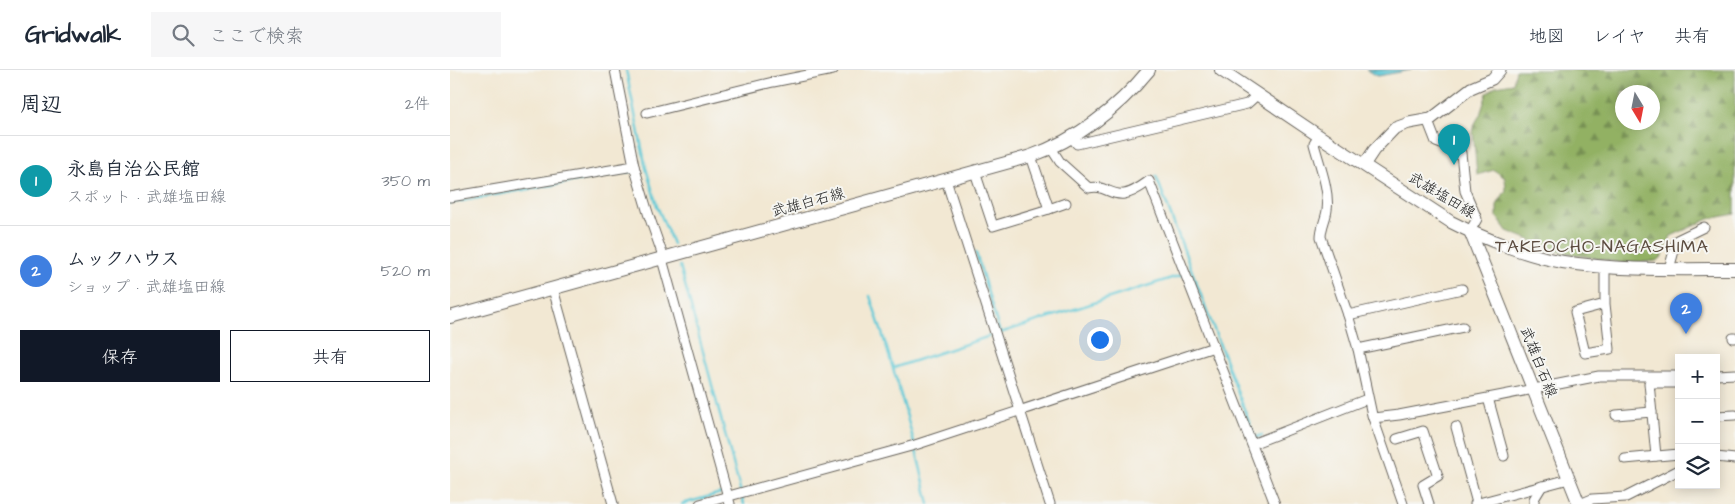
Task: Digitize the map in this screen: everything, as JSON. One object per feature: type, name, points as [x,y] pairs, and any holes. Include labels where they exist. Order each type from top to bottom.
[{"type":"main road","name":"武雄白石線","points":[[450,316],[1031,156],[1072,138],[1098,120],[1133,89],[1149,70]]},
{"type":"main road","name":"武雄塩田線","points":[[1221,70],[1318,136],[1451,222],[1470,231],[1514,248],[1560,262],[1605,267],[1735,269]]},
{"type":"main road","name":"武雄白石線","points":[[1470,231],[1568,480],[1580,504]]},
{"type":"street","points":[[615,70],[634,166],[662,253],[662,259],[731,498]]},
{"type":"street","points":[[647,113],[773,82],[833,70]]},
{"type":"street","points":[[1364,165],[1374,150],[1395,128],[1431,119],[1471,88],[1492,79],[1500,70]]},
{"type":"street","points":[[1072,138],[1077,144],[1247,104],[1257,94]]},
{"type":"street","points":[[1427,120],[1436,142],[1461,153],[1465,191],[1477,219],[1470,231]]},
{"type":"street","points":[[1318,136],[1314,144],[1327,196],[1327,210],[1321,227],[1321,237],[1358,349],[1367,399],[1403,504]]},
{"type":"street","points":[[1051,148],[1060,162],[1089,188],[1096,186],[1118,194],[1126,194],[1133,192],[1149,181],[1274,504]]},
{"type":"street","points":[[1031,156],[1049,209]]},
{"type":"street","points":[[450,197],[634,166]]},
{"type":"street","points":[[975,172],[993,226],[1066,203]]},
{"type":"street","points":[[946,180],[1050,504]]},
{"type":"street","points":[[1669,269],[1677,240],[1704,227]]},
{"type":"street","points":[[1605,267],[1605,304],[1610,349],[1585,353],[1575,312],[1605,304]]},
{"type":"street","points":[[553,289],[613,504]]},
{"type":"street","points":[[1348,315],[1462,289]]},
{"type":"street","points":[[1358,349],[1463,327]]},
{"type":"street","points":[[700,504],[731,498],[746,491],[915,445],[1214,347]]},
{"type":"street","points":[[1720,375],[1735,374]]},
{"type":"street","points":[[1373,418],[1399,415],[1599,376],[1675,376]]},
{"type":"street","points":[[1656,456],[1649,383],[1675,383]]},
{"type":"street","points":[[1488,398],[1504,456]]},
{"type":"street","points":[[1252,444],[1367,399]]},
{"type":"street","points":[[1616,415],[1652,412]]},
{"type":"street","points":[[1720,416],[1735,414]]},
{"type":"street","points":[[1456,427],[1476,504],[1568,480]]},
{"type":"street","points":[[1397,439],[1424,431],[1438,476],[1423,485],[1429,504]]},
{"type":"street","points":[[1625,459],[1675,454]]},
{"type":"street","points":[[1720,457],[1735,459]]},
{"type":"street","points":[[1580,504],[1592,498],[1626,497],[1675,472]]},
{"type":"street","points":[[1534,504],[1534,499],[1542,486]]},
{"type":"green space","points":[[1516,70],[1735,70],[1735,214],[1709,219],[1671,236],[1661,258],[1656,261],[1626,264],[1557,251],[1507,231],[1497,217],[1497,205],[1506,190],[1505,178],[1494,170],[1477,175],[1473,130],[1487,93],[1496,86],[1513,83]]},
{"type":"water","points":[[1366,70],[1411,70],[1378,76]]},
{"type":"waterway","points":[[626,70],[646,168],[657,206],[673,244]]},
{"type":"waterway","points":[[450,203],[633,171]]},
{"type":"waterway","points":[[1156,176],[1255,438],[1262,435]]},
{"type":"waterway","points":[[976,253],[1000,333],[1181,275]]},
{"type":"waterway","points":[[680,266],[744,504]]},
{"type":"waterway","points":[[870,296],[902,399],[929,504]]},
{"type":"waterway","points":[[893,368],[990,336]]},
{"type":"waterway","points":[[682,504],[721,493]]},
{"type":"place","name":"永島自治公民館","points":[[1454,165]]},
{"type":"place","name":"ムックハウス","points":[[1686,334]]},
{"type":"district","name":"TAKEOCHO-NAGASHIMA","points":[[1602,246]]}]
